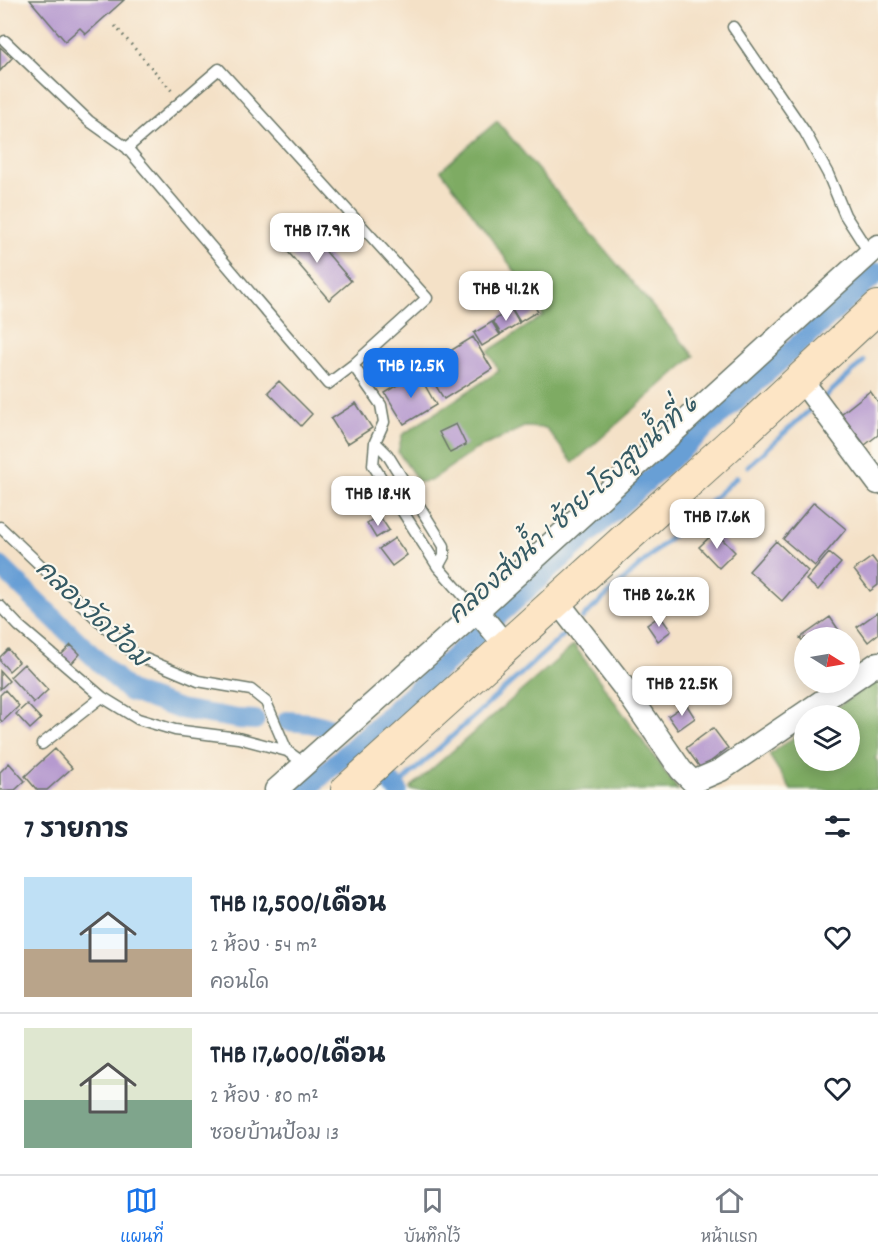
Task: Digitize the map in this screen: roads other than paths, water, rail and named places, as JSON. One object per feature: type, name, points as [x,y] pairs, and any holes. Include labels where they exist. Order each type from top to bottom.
[{"type":"main road","points":[[347,790],[491,628],[557,601],[878,307]]},
{"type":"street","points":[[276,790],[296,757],[491,628],[874,250]]},
{"type":"street","points":[[800,378],[878,483]]},
{"type":"street","points":[[557,601],[623,686],[681,770],[693,782],[721,770],[878,663]]},
{"type":"lane","points":[[733,27],[805,132],[828,174],[845,215],[874,250]]},
{"type":"lane","points":[[5,41],[88,121],[127,148],[328,384],[353,365],[427,298],[219,69],[127,148]]},
{"type":"lane","points":[[353,365],[381,405],[384,422],[375,442],[373,465],[438,567],[491,628]]},
{"type":"lane","points":[[375,442],[387,454],[444,546],[444,556],[438,567]]},
{"type":"lane","points":[[0,527],[134,654],[198,681],[251,690],[266,702],[296,757]]},
{"type":"lane","points":[[0,606],[19,626],[102,697],[138,719],[176,730],[238,738],[296,757]]},
{"type":"lane","points":[[42,744],[102,697]]},
{"type":"waterway","name":"คลองส่งน้ำ 1 ซ้าย-โรงสูบน้ำที่ 6","points":[[306,790],[878,272]]},
{"type":"waterway","points":[[824,398],[864,361]]},
{"type":"waterway","points":[[748,466],[813,407]]},
{"type":"waterway","points":[[582,618],[737,477]]},
{"type":"waterway","name":"คลองวัดป้อม","points":[[0,566],[129,691],[179,709],[255,720]]},
{"type":"waterway","points":[[393,790],[567,632]]},
{"type":"waterway","name":"คลองวัดป้อม","points":[[287,721],[332,728]]},
{"type":"waterway","name":"คลองวัดป้อม","points":[[389,781],[398,790]]}]
